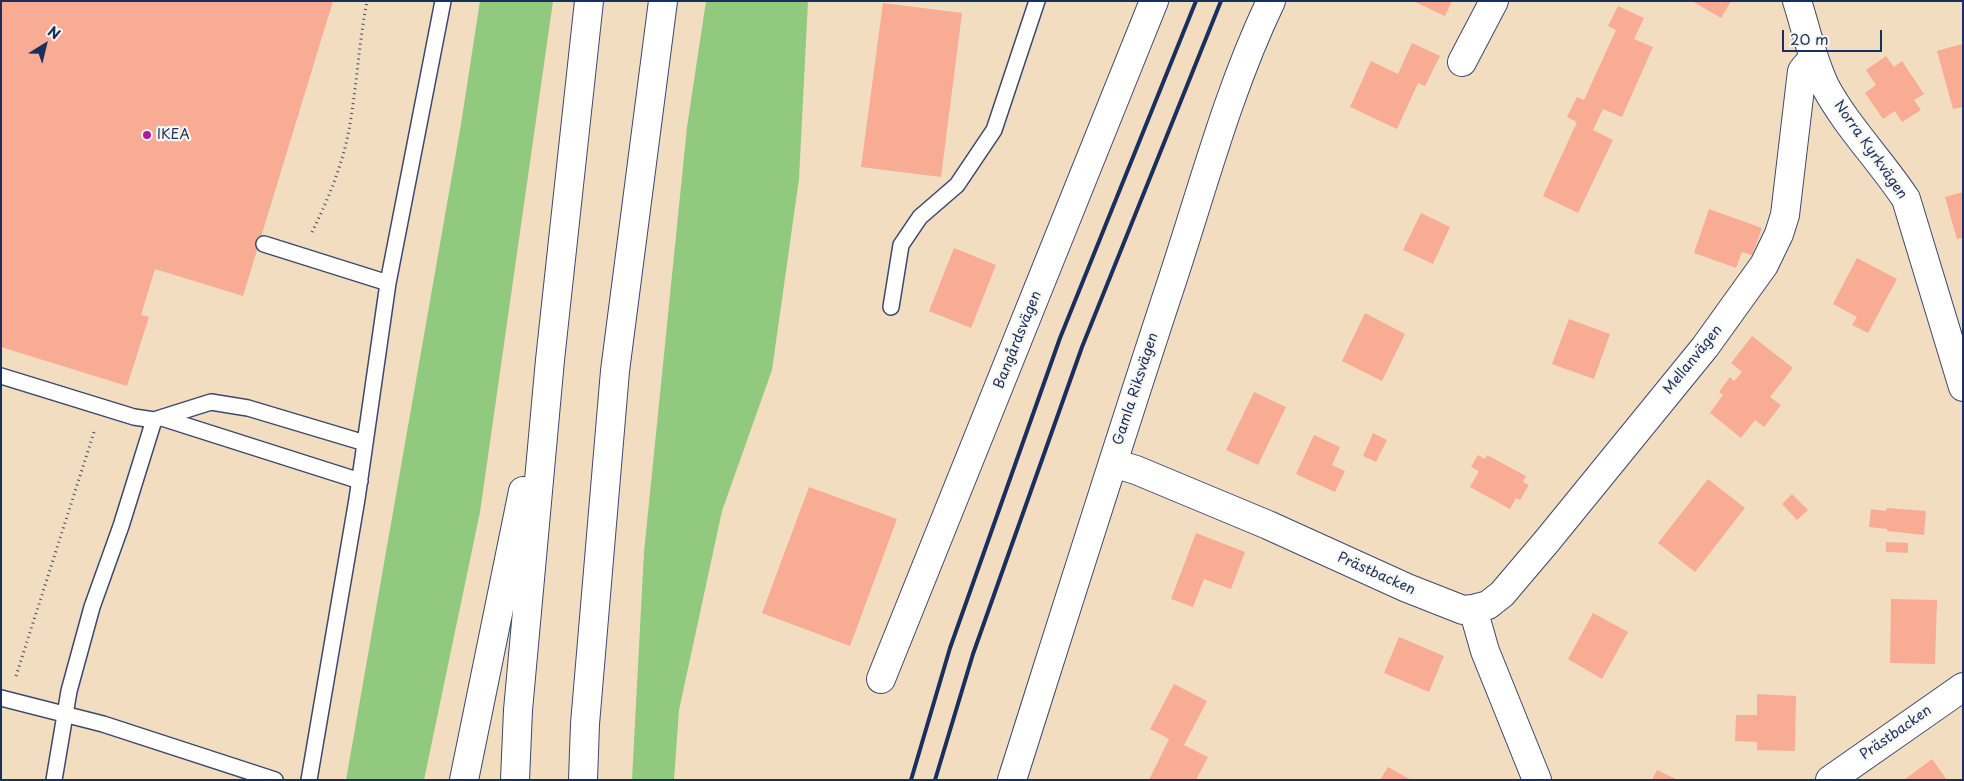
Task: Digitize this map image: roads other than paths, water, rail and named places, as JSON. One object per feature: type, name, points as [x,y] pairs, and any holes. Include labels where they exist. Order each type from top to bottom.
[{"type":"main road","points":[[515,780],[518,710],[550,360],[589,1]]},
{"type":"main road","points":[[583,780],[585,724],[616,371],[663,1]]},
{"type":"main road","name":"Bangårdsvägen","points":[[881,679],[1154,1]]},
{"type":"main road","name":"Gamla Riksvägen","points":[[1012,780],[1139,376],[1190,226],[1232,92],[1271,1]]},
{"type":"main road","points":[[1462,62],[1494,1]]},
{"type":"main road","name":"Norra Kyrkvägen","points":[[1797,1],[1815,61],[1826,86],[1849,122],[1906,199],[1963,387]]},
{"type":"main road","name":"Mellanvägen","points":[[1473,610],[1488,605],[1502,594],[1547,541],[1705,347],[1764,265],[1779,234],[1785,215],[1802,71],[1807,64],[1815,61]]},
{"type":"main road","points":[[464,780],[550,360]]},
{"type":"main road","name":"Prästbacken","points":[[1113,463],[1136,470],[1268,524],[1407,588],[1463,610],[1473,610]]},
{"type":"main road","points":[[1473,610],[1485,651],[1537,780]]},
{"type":"main road","name":"Prästbacken","points":[[1830,780],[1963,687]]},
{"type":"lane","points":[[309,780],[360,481],[388,283],[443,1]]},
{"type":"lane","points":[[891,307],[901,245],[920,217],[957,185],[994,130],[1037,1]]},
{"type":"lane","points":[[264,244],[388,283]]},
{"type":"lane","points":[[1,376],[134,417],[158,419],[360,481]]},
{"type":"lane","points":[[158,419],[211,402],[248,408],[364,443]]},
{"type":"lane","points":[[54,780],[64,715],[92,608],[158,419]]},
{"type":"lane","points":[[1,698],[103,724],[275,780]]},
{"type":"railway","points":[[911,780],[950,648],[1060,338],[1196,1]]},
{"type":"railway","points":[[935,780],[973,654],[1082,347],[1221,1]]},
{"type":"place","name":"IKEA","points":[[147,135]]}]
